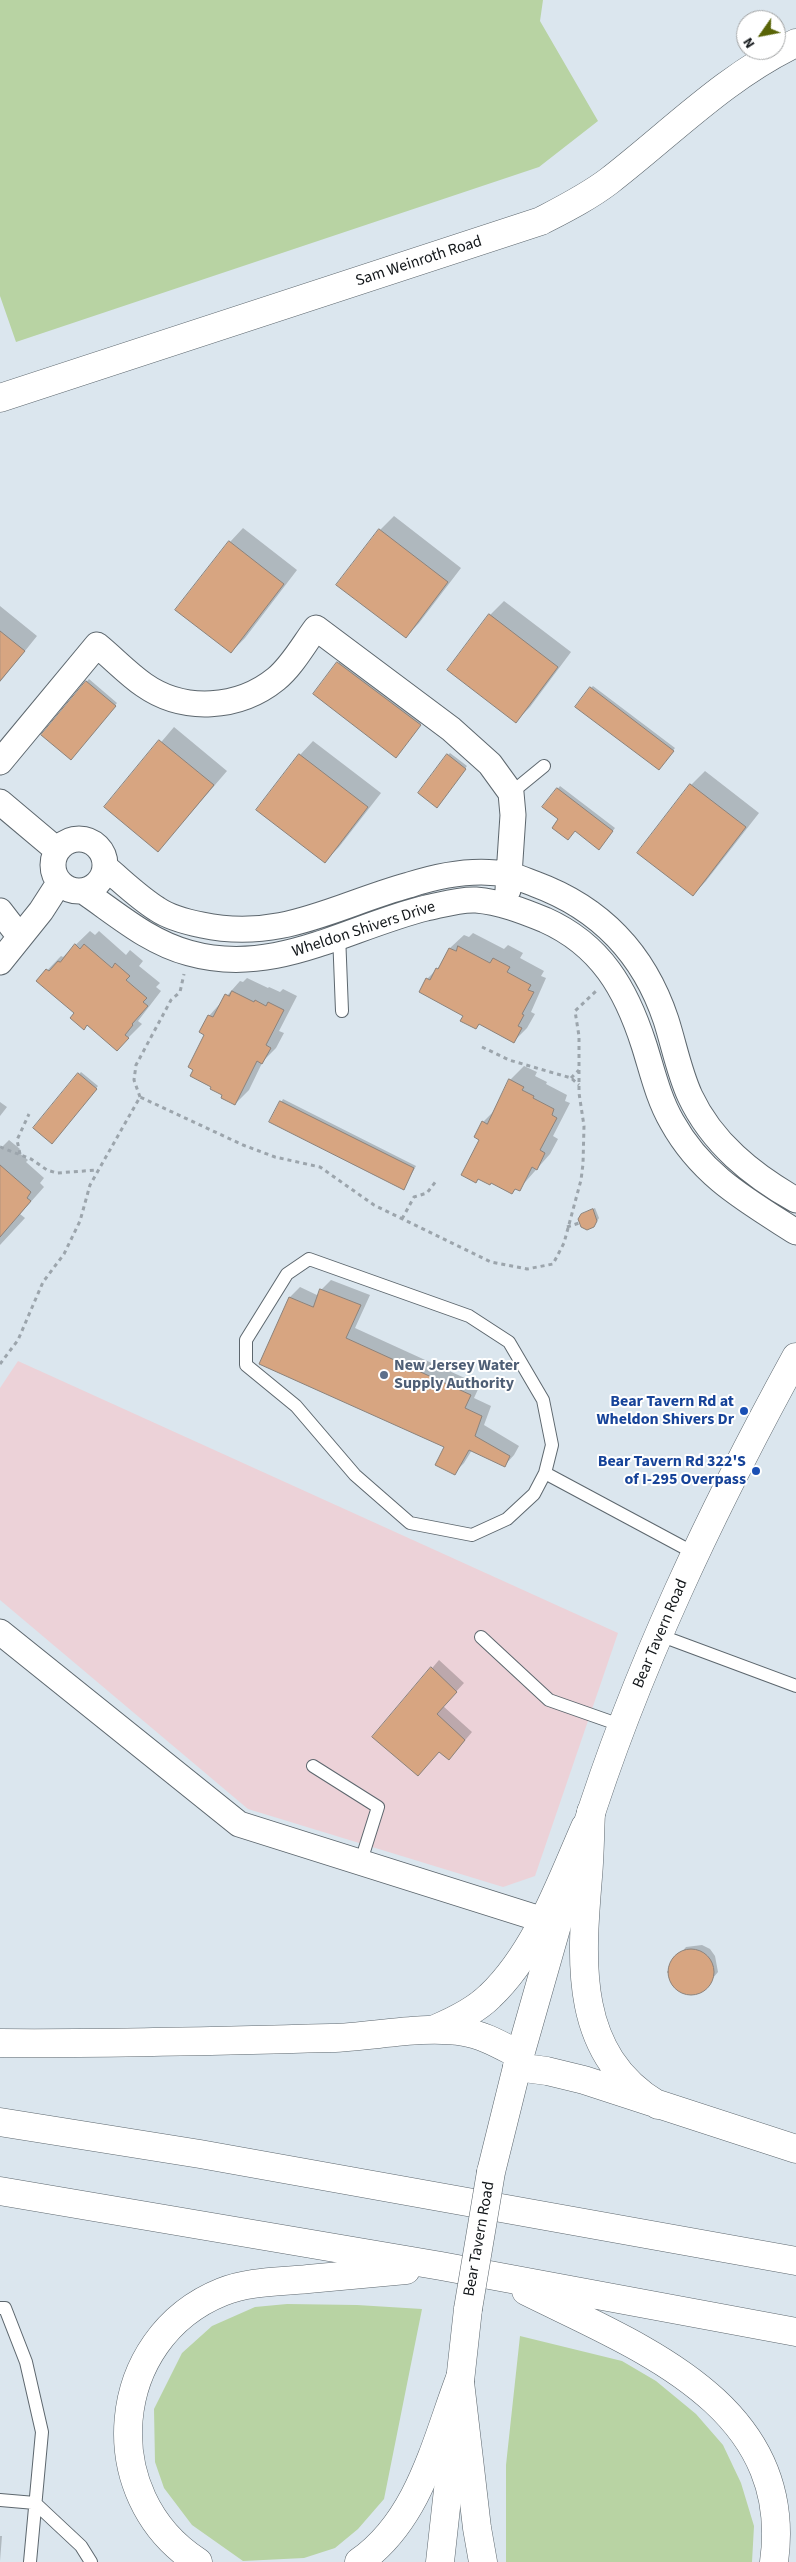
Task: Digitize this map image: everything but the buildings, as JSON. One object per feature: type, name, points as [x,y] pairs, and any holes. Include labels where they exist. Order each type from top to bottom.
[{"type":"main road","name":"Sam Weinroth Road","points":[[0,398],[541,221],[576,204],[608,182],[725,86],[796,43]]},
{"type":"main road","name":"Bear Tavern Road","points":[[591,1812],[659,1635],[696,1554],[762,1420],[796,1357]]},
{"type":"main road","points":[[430,2031],[451,2022],[490,1996],[550,1921],[591,1812]]},
{"type":"main road","points":[[591,1812],[583,1942],[583,1970],[588,2006],[599,2038],[616,2067],[632,2086],[658,2105]]},
{"type":"main road","name":"Bear Tavern Road","points":[[440,2562],[468,2309],[491,2172],[550,1921]]},
{"type":"main road","points":[[0,2043],[211,2042],[348,2038],[430,2031],[463,2032],[482,2037],[518,2061],[547,2071],[584,2080],[796,2149]]},
{"type":"main road","points":[[0,2122],[200,2154],[796,2261]]},
{"type":"main road","points":[[0,2192],[441,2266],[796,2332]]},
{"type":"main road","points":[[198,2562],[174,2543],[158,2524],[144,2501],[130,2463],[127,2426],[133,2390],[146,2360],[164,2335],[196,2306],[235,2288],[268,2282],[441,2266]]},
{"type":"main road","points":[[495,2276],[664,2359],[690,2375],[727,2404],[763,2452],[774,2479],[779,2521],[779,2542],[774,2562]]},
{"type":"main road","points":[[359,2562],[389,2537],[406,2513],[421,2481],[460,2378]]},
{"type":"main road","points":[[460,2378],[477,2528],[483,2562]]},
{"type":"street","points":[[0,762],[98,645],[144,685],[160,695],[188,704],[220,704],[249,697],[277,678],[316,628],[450,729],[490,764],[511,793],[513,815],[507,905]]},
{"type":"street","points":[[3,811],[57,850]]},
{"type":"street","points":[[70,840],[87,840],[101,850],[105,867],[98,883],[83,891],[66,888],[59,883],[52,867],[57,850],[70,840]]},
{"type":"street","name":"Wheldon Shivers Drive","points":[[105,867],[158,910],[182,921],[213,928],[245,931],[280,928],[430,878],[463,873],[509,875],[556,892],[589,910],[632,952],[665,1017],[690,1097],[712,1131],[749,1171],[796,1200]]},
{"type":"street","points":[[0,962],[42,911],[59,883]]},
{"type":"street","name":"Wheldon Shivers Drive","points":[[83,891],[136,929],[157,940],[188,953],[221,959],[259,959],[285,955],[412,912],[474,900],[507,905],[548,921],[572,934],[612,972],[630,1008],[671,1121],[690,1150],[715,1178],[796,1232]]},
{"type":"street","points":[[0,911],[20,937]]},
{"type":"street","points":[[0,1632],[239,1824],[550,1921]]},
{"type":"lane","points":[[511,793],[544,766]]},
{"type":"lane","points":[[337,909],[342,1011]]},
{"type":"lane","points":[[309,1259],[469,1316],[509,1342],[543,1400],[552,1445],[545,1473],[534,1494],[507,1520],[472,1535],[410,1523],[355,1475],[296,1406],[246,1366],[246,1340],[287,1274],[309,1259]]},
{"type":"lane","points":[[545,1473],[696,1554]]},
{"type":"lane","points":[[659,1635],[796,1686]]},
{"type":"lane","points":[[480,1637],[549,1700],[623,1726]]},
{"type":"lane","points":[[313,1766],[378,1807],[361,1861]]},
{"type":"lane","points":[[0,2308],[5,2308],[26,2362],[42,2432],[30,2562]]},
{"type":"lane","points":[[0,2500],[35,2503],[81,2546],[91,2562]]},
{"type":"path","points":[[185,968],[180,992],[171,1000],[136,1065],[134,1080],[140,1097],[243,1145],[325,1170],[358,1194],[402,1219],[491,1262],[527,1269],[553,1264],[564,1244],[567,1227],[580,1186],[583,1164],[584,1126],[579,1086],[579,1036],[575,1011],[600,987]]},
{"type":"path","points":[[482,1047],[508,1060],[571,1078],[579,1086]]},
{"type":"path","points":[[571,1078],[579,1070]]},
{"type":"path","points":[[0,1364],[18,1340],[43,1282],[68,1246],[80,1221],[90,1185],[140,1097]]},
{"type":"path","points":[[20,1154],[17,1140],[29,1114]]},
{"type":"path","points":[[0,1147],[20,1154],[47,1170],[57,1172],[98,1170]]},
{"type":"path","points":[[402,1219],[414,1197],[427,1192],[436,1181]]},
{"type":"path","points":[[567,1227],[580,1223]]},
{"type":"shaded area","points":[[18,1361],[618,1633],[535,1876],[503,1887],[248,1809],[0,1600],[0,1388]]},
{"type":"green space","points":[[0,0],[543,0],[540,21],[598,121],[539,167],[16,342],[0,296]]},
{"type":"green space","points":[[287,2304],[357,2305],[422,2309],[384,2499],[358,2529],[335,2548],[304,2558],[243,2561],[192,2525],[164,2488],[155,2462],[154,2409],[182,2353],[212,2326],[255,2307]]},
{"type":"green space","points":[[520,2336],[622,2361],[656,2381],[696,2414],[723,2445],[741,2483],[754,2526],[752,2562],[506,2562],[506,2465]]},
{"type":"place","name":"New Jersey Water Supply Authority","points":[[384,1375]]},
{"type":"place","name":"Bear Tavern Rd at Wheldon Shivers Dr","points":[[744,1411]]},
{"type":"place","name":"Bear Tavern Rd 322'S of I-295 Overpass","points":[[756,1471]]}]
